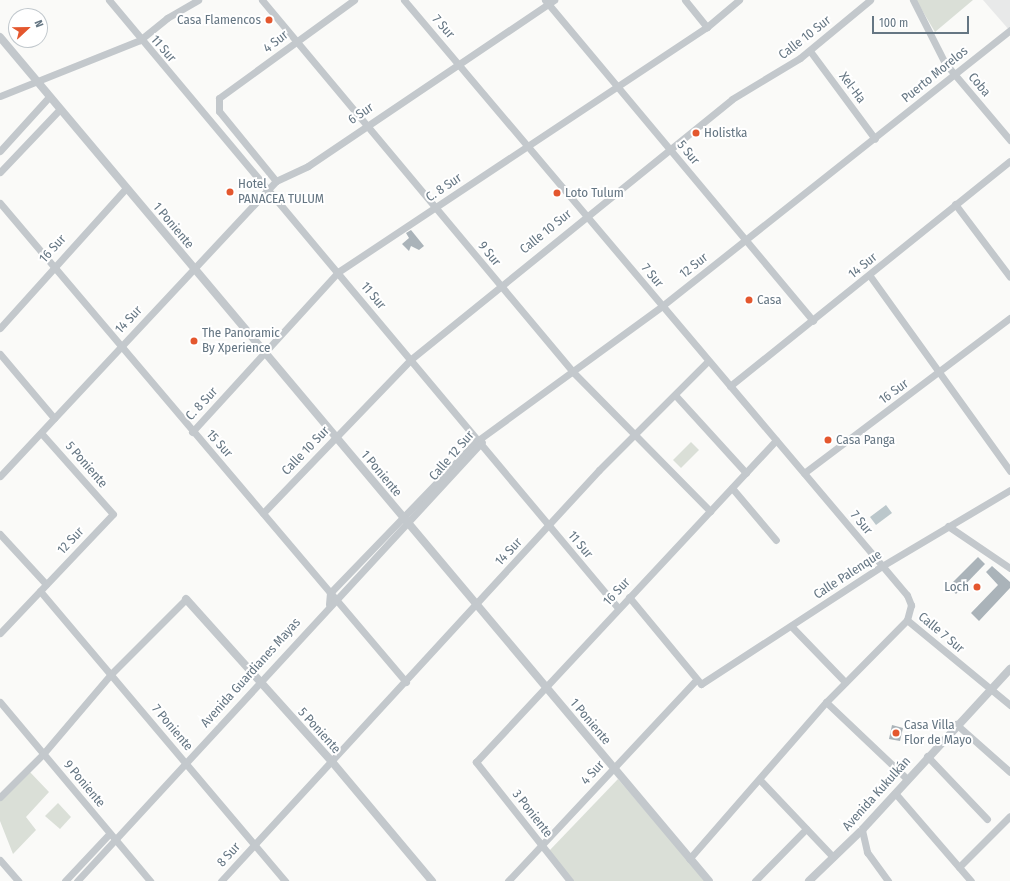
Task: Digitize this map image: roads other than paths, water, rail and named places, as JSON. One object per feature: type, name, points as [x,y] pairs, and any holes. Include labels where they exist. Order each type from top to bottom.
[{"type":"street","name":"11 Sur","points":[[109,0],[140,40],[269,188],[478,443],[618,608]]},
{"type":"street","points":[[0,96],[140,40],[167,18],[198,0]]},
{"type":"street","name":"9 Sur","points":[[262,0],[574,373],[636,434],[710,511]]},
{"type":"street","name":"4 Sur","points":[[276,181],[217,104],[223,92],[354,0]]},
{"type":"street","name":"7 Sur","points":[[404,0],[882,566]]},
{"type":"street","points":[[685,0],[707,27]]},
{"type":"street","name":"C. 8 Sur","points":[[192,432],[264,355],[338,272],[436,208],[526,145],[619,87],[707,27],[739,0]]},
{"type":"street","name":"Calle 10 Sur","points":[[263,513],[410,360],[499,285],[732,99],[810,51],[870,0]]},
{"type":"street","name":"Coba","points":[[913,0],[938,52],[955,75],[1010,140]]},
{"type":"street","name":"6 Sur","points":[[276,181],[308,166],[366,124],[459,64],[549,1]]},
{"type":"street","name":"5 Sur","points":[[549,1],[670,150],[813,321]]},
{"type":"street","name":"Puerto Morelos","points":[[875,139],[1010,30]]},
{"type":"street","name":"1 Poniente","points":[[0,37],[264,355],[336,438],[709,881]]},
{"type":"street","name":"Xel-Ha","points":[[810,51],[875,139]]},
{"type":"street","points":[[0,151],[49,97]]},
{"type":"street","points":[[0,172],[60,109]]},
{"type":"street","name":"12 Sur","points":[[486,437],[574,373],[662,306],[875,139]]},
{"type":"street","name":"14 Sur","points":[[730,386],[870,276],[955,204],[1010,161]]},
{"type":"street","name":"14 Sur","points":[[0,476],[276,181]]},
{"type":"street","name":"16 Sur","points":[[0,328],[53,266],[126,188]]},
{"type":"street","name":"15 Sur","points":[[0,203],[192,432],[263,513],[406,682]]},
{"type":"street","points":[[955,204],[1010,277]]},
{"type":"street","points":[[870,276],[941,372],[1010,471]]},
{"type":"street","name":"16 Sur","points":[[804,473],[941,372],[1010,318]]},
{"type":"street","points":[[0,354],[54,418]]},
{"type":"street","name":"14 Sur","points":[[333,763],[476,605],[636,434],[676,396],[708,361]]},
{"type":"street","points":[[676,396],[746,473]]},
{"type":"street","name":"5 Poniente","points":[[41,433],[113,514]]},
{"type":"street","name":"Calle 12 Sur","points":[[330,593],[382,544],[478,443],[486,437]]},
{"type":"street","name":"16 Sur","points":[[476,762],[776,440]]},
{"type":"street","points":[[732,488],[776,540]]},
{"type":"street","name":"Calle Palenque","points":[[698,682],[791,626],[882,566],[1010,490]]},
{"type":"street","name":"12 Sur","points":[[0,633],[113,514]]},
{"type":"street","points":[[948,526],[1010,568]]},
{"type":"street","points":[[0,534],[46,584]]},
{"type":"street","name":"Calle 12 Sur","points":[[329,604],[336,600],[382,544]]},
{"type":"street","name":"Calle 7 Sur","points":[[882,566],[907,595],[911,605],[907,620],[1010,705]]},
{"type":"street","name":"7 Poniente","points":[[40,592],[285,881]]},
{"type":"street","points":[[329,604],[330,593]]},
{"type":"street","points":[[629,597],[698,682]]},
{"type":"street","points":[[0,797],[43,754],[110,674],[186,599]]},
{"type":"street","name":"5 Poniente","points":[[186,599],[259,683],[333,763],[432,881]]},
{"type":"street","name":"Avenida Guardianes Mayas","points":[[77,881],[259,683],[329,604]]},
{"type":"street","points":[[689,859],[760,780],[844,682],[907,620]]},
{"type":"street","points":[[791,626],[844,682]]},
{"type":"street","name":"Avenida Kukulkán","points":[[809,881],[862,830],[956,724],[1010,669]]},
{"type":"street","name":"4 Sur","points":[[508,881],[613,768],[698,682]]},
{"type":"street","name":"9 Poniente","points":[[0,702],[114,840],[150,881]]},
{"type":"street","points":[[826,702],[907,779]]},
{"type":"street","points":[[956,724],[1010,772]]},
{"type":"street","points":[[928,756],[987,819]]},
{"type":"street","name":"3 Poniente","points":[[476,762],[570,881]]},
{"type":"street","name":"8 Sur","points":[[221,881],[254,844],[333,763]]},
{"type":"street","points":[[760,780],[833,857]]},
{"type":"street","points":[[895,793],[971,881]]},
{"type":"street","points":[[959,867],[1010,816]]},
{"type":"street","points":[[755,881],[806,829]]},
{"type":"street","points":[[862,830],[867,852],[888,881]]},
{"type":"street","points":[[65,881],[109,834]]},
{"type":"street","points":[[0,860],[18,881]]},
{"type":"place","name":"Casa Flamencos","points":[[269,20]]},
{"type":"place","name":"Holistka","points":[[696,133]]},
{"type":"place","name":"Hotel PANACEA TULUM","points":[[230,192]]},
{"type":"place","name":"Loto Tulum","points":[[557,193]]},
{"type":"place","name":"Casa","points":[[749,300]]},
{"type":"place","name":"The Panoramic By Xperience","points":[[194,341]]},
{"type":"place","name":"Casa Panga","points":[[828,440]]},
{"type":"place","name":"Loch","points":[[977,587]]},
{"type":"place","name":"Casa Villa Flor de Mayo","points":[[896,733]]}]
